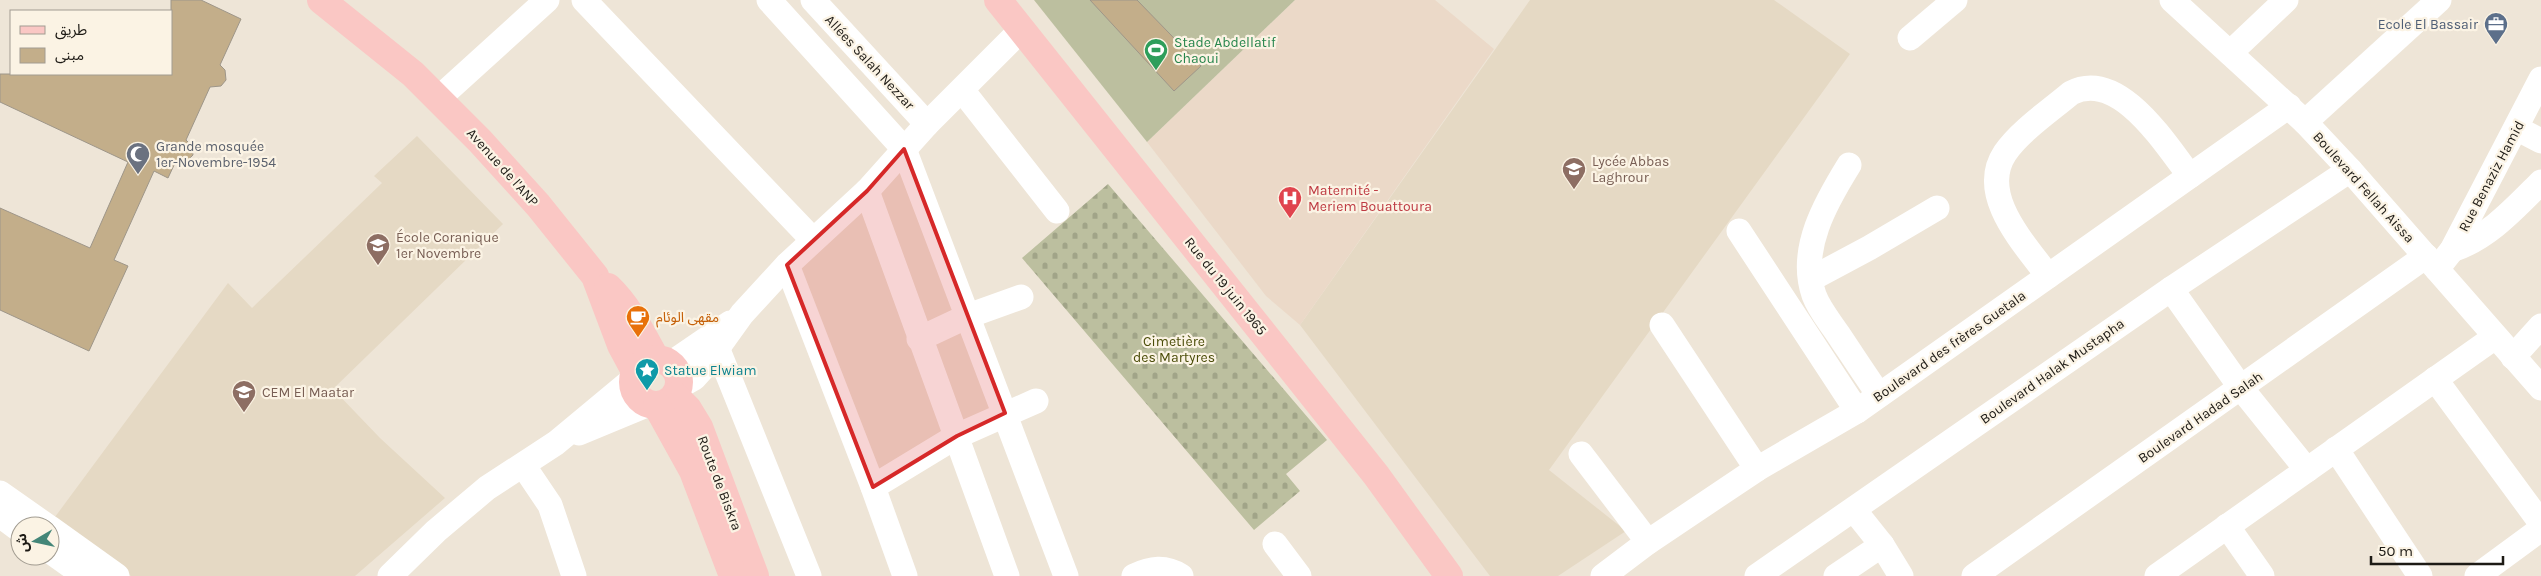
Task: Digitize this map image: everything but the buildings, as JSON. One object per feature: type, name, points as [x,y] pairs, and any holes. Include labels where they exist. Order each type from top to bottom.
[{"type":"main road","name":"Avenue de l'ANP","points":[[321,0],[413,74],[439,98],[538,205],[595,276],[616,295],[656,383]]},
{"type":"main road","name":"Rue du 19 juin 1965","points":[[998,0],[1370,467],[1449,576]]},
{"type":"main road","name":"Route de Biskra","points":[[656,383],[693,471],[733,576]]},
{"type":"main road","name":"Route de Biskra","points":[[656,383],[688,409],[699,427],[754,576]]},
{"type":"street","points":[[439,98],[547,0]]},
{"type":"street","points":[[584,0],[813,240]]},
{"type":"street","points":[[769,0],[904,149],[1066,576]]},
{"type":"street","name":"Allées Salah Nezzar","points":[[813,0],[927,124]]},
{"type":"street","points":[[1910,38],[1955,0]]},
{"type":"street","name":"Boulevard Fellah Aissa","points":[[2172,0],[2297,114],[2438,259],[2495,337],[2541,388]]},
{"type":"street","points":[[2230,53],[2286,0]]},
{"type":"street","name":"Boulevard des frères Guetala","points":[[1603,576],[1648,542],[1757,469],[1857,411],[2190,176],[2297,114],[2437,0]]},
{"type":"street","points":[[390,576],[436,531],[487,488],[556,442],[656,383],[742,314],[787,265],[867,191],[927,124],[1021,30]]},
{"type":"street","name":"Rue Benaziz Hamid","points":[[2438,259],[2516,128],[2541,79]]},
{"type":"street","points":[[2048,276],[2007,219],[1998,193],[1997,175],[2004,154],[2071,93],[2093,86],[2105,90],[2132,106],[2190,176]]},
{"type":"street","points":[[962,90],[1057,211]]},
{"type":"street","points":[[2516,128],[2541,141]]},
{"type":"street","points":[[1849,166],[1826,202],[1817,224],[1812,249],[1811,279],[1819,306],[1879,395]]},
{"type":"street","name":"Boulevard Halak Mustapha","points":[[1757,576],[2171,289],[2350,170]]},
{"type":"street","points":[[2438,259],[2481,238],[2541,182]]},
{"type":"street","points":[[867,191],[919,339],[957,436],[1007,576]]},
{"type":"street","points":[[1811,279],[1937,208]]},
{"type":"street","points":[[1739,231],[1857,411]]},
{"type":"street","name":"Boulevard Hadad Salah","points":[[1974,576],[2241,388],[2438,259]]},
{"type":"street","points":[[787,265],[873,487],[904,576]]},
{"type":"street","points":[[2171,289],[2241,388],[2306,470]]},
{"type":"street","points":[[919,339],[968,316],[1021,297]]},
{"type":"street","points":[[656,383],[700,372],[718,350],[742,314]]},
{"type":"street","points":[[1662,325],[1757,469]]},
{"type":"street","points":[[2513,357],[2541,326]]},
{"type":"street","points":[[2157,576],[2495,337]]},
{"type":"street","points":[[718,350],[809,576]]},
{"type":"street","points":[[2435,379],[2541,523]]},
{"type":"street","points":[[873,487],[957,436],[1005,413],[1036,401]]},
{"type":"street","points":[[2336,449],[2420,576]]},
{"type":"street","points":[[1581,454],[1648,542]]},
{"type":"street","points":[[524,465],[550,505],[562,517],[574,576]]},
{"type":"street","points":[[0,493],[33,516]]},
{"type":"street","points":[[1854,510],[1882,545],[1901,576]]},
{"type":"street","points":[[2227,526],[2262,576]]},
{"type":"street","points":[[2477,576],[2541,529]]},
{"type":"street","points":[[60,535],[117,576]]},
{"type":"street","points":[[1275,544],[1300,576]]},
{"type":"street","points":[[1836,576],[1882,545]]},
{"type":"street","points":[[60,558],[85,576]]},
{"type":"street","points":[[1134,576],[1146,570],[1162,568],[1181,576]]},
{"type":"highlighted area","points":[[904,149],[968,316],[1005,413],[957,436],[873,487],[787,265],[867,191]]},
{"type":"shaded area","name":"Maternité - Meriem Bouattoura","points":[[1295,0],[1435,0],[1494,49],[1300,325],[1266,296],[1147,142]]},
{"type":"shaded area","name":"Lycée Abbas Laghrour","points":[[1530,0],[1774,0],[1850,54],[1549,470],[1626,531],[1558,576],[1490,576],[1300,325]]},
{"type":"shaded area","name":"CEM El Maatar","points":[[417,136],[503,224],[333,389],[380,438],[445,498],[355,576],[131,576],[60,527],[60,516],[56,516],[228,283],[252,308],[382,183],[374,176]]},
{"type":"green space","name":"Stade Abdellatif Chaoui","points":[[1034,0],[1295,0],[1147,142]]},
{"type":"green space","name":"Cimetière des Martyres","points":[[1108,184],[1327,440],[1286,474],[1300,491],[1254,530],[1022,258]]},
{"type":"place","name":"Ecole El Bassair","points":[[2496,45]]},
{"type":"place","name":"Stade Abdellatif Chaoui","points":[[1156,71]]},
{"type":"place","name":"Grande mosquée 1er-Novembre-1954","points":[[138,175]]},
{"type":"place","name":"Lycée Abbas Laghrour","points":[[1574,190]]},
{"type":"place","name":"Maternité - Meriem Bouattoura","points":[[1290,219]]},
{"type":"place","name":"École Coranique 1er Novembre","points":[[378,266]]},
{"type":"place","name":"مقهى الوئام","points":[[638,338]]},
{"type":"place","name":"Statue Elwiam","points":[[647,391]]},
{"type":"place","name":"CEM El Maatar","points":[[244,413]]}]
